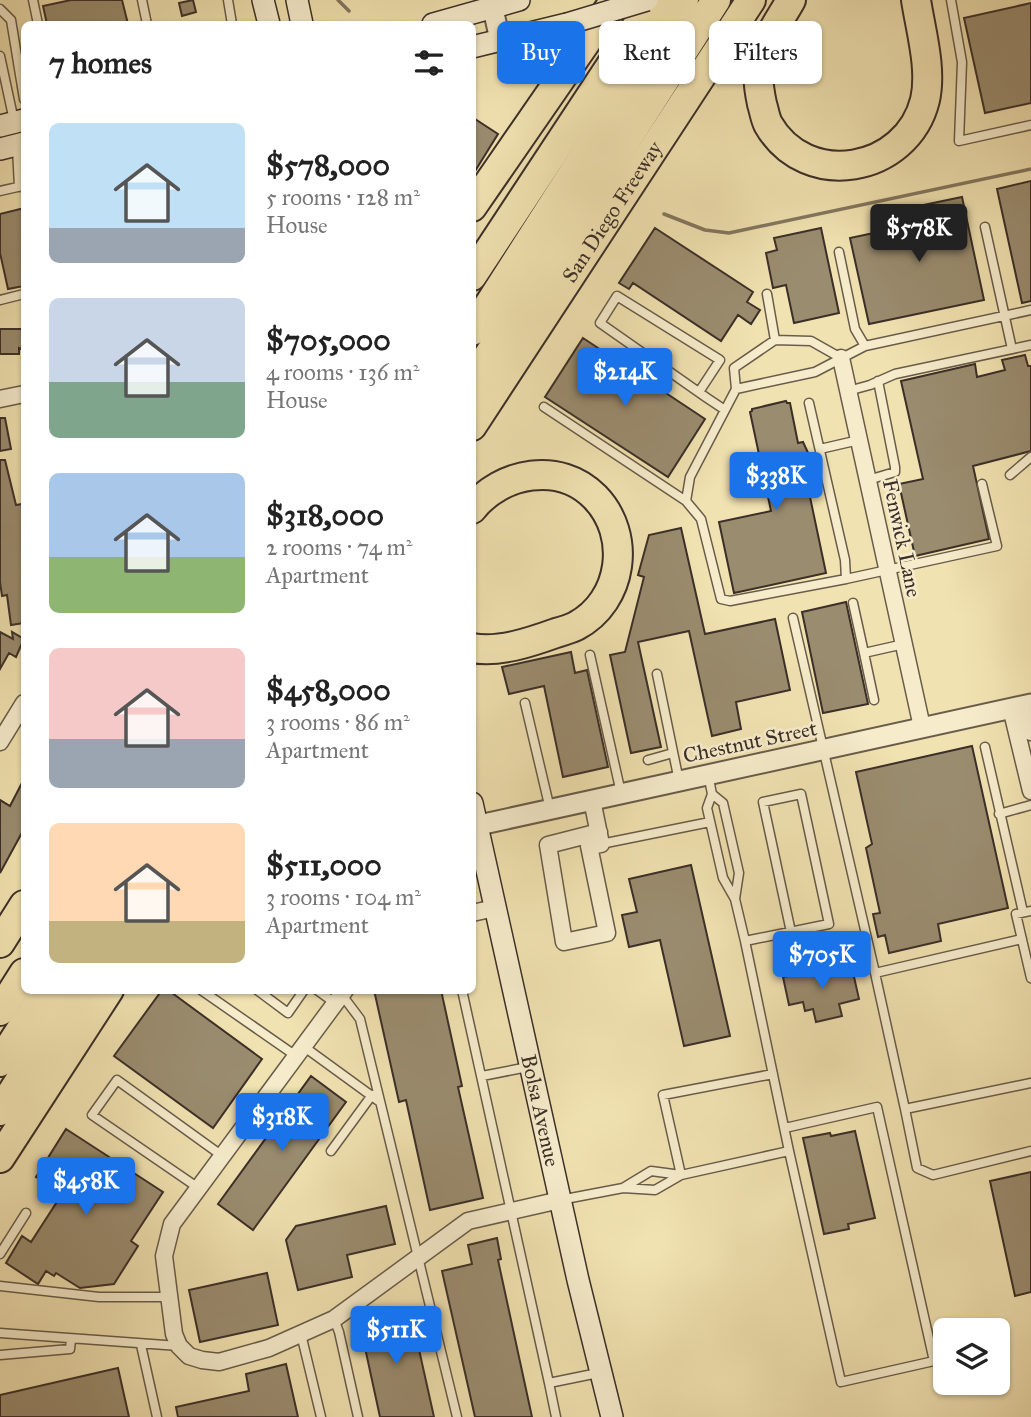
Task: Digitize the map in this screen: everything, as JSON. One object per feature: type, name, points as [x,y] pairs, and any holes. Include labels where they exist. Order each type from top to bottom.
[{"type":"highway","points":[[476,202],[615,0]]},
{"type":"highway","points":[[640,21],[654,0]]},
{"type":"highway","points":[[476,325],[684,0]]},
{"type":"highway","points":[[476,375],[716,0]]},
{"type":"highway","name":"San Diego Freeway","points":[[476,420],[751,0]]},
{"type":"highway","points":[[791,0],[760,58],[759,91],[767,123],[782,142],[800,156],[821,164],[843,166],[874,160],[887,153],[912,129],[921,113],[928,83],[916,0]]},
{"type":"highway","points":[[476,270],[599,84]]},
{"type":"highway","points":[[549,212],[606,84]]},
{"type":"highway","points":[[476,504],[496,487],[523,476],[545,475],[576,484],[595,497],[610,518],[618,541],[618,562],[613,586],[596,610],[577,625],[546,637],[494,650],[476,648]]},
{"type":"highway","points":[[0,943],[21,910]]},
{"type":"highway","points":[[0,1011],[21,978]]},
{"type":"highway","points":[[0,1062],[43,994]]},
{"type":"highway","points":[[0,1111],[76,994]]},
{"type":"highway","points":[[0,1158],[106,994]]},
{"type":"main road","points":[[263,0],[268,21]]},
{"type":"main road","points":[[296,0],[301,21]]},
{"type":"main road","points":[[442,21],[491,4],[519,0]]},
{"type":"main road","points":[[577,21],[648,0]]},
{"type":"main road","points":[[476,46],[497,41]]},
{"type":"main road","name":"Bolsa Avenue","points":[[476,816],[560,1200],[612,1417]]},
{"type":"street","points":[[491,4],[497,31]]},
{"type":"street","name":"Fenwick Lane","points":[[841,358],[922,727]]},
{"type":"street","points":[[0,400],[21,395]]},
{"type":"street","points":[[1022,706],[1031,732]]},
{"type":"street","points":[[1022,706],[1031,791]]},
{"type":"street","name":"Chestnut Street","points":[[479,825],[1022,706]]},
{"type":"street","points":[[0,743],[21,708]]},
{"type":"street","points":[[592,800],[600,838]]},
{"type":"street","points":[[600,838],[589,846],[607,933],[564,942],[548,845],[600,838]]},
{"type":"street","points":[[476,912],[495,908]]},
{"type":"street","points":[[341,996],[172,1224],[163,1256],[174,1334],[179,1346],[189,1356],[219,1362],[269,1348],[334,1319],[468,1221],[560,1200]]},
{"type":"lane","points":[[33,0],[37,21]]},
{"type":"lane","points":[[142,0],[146,21]]},
{"type":"lane","points":[[228,0],[233,21]]},
{"type":"lane","points":[[951,0],[962,62],[959,141],[1031,125]]},
{"type":"lane","points":[[0,9],[11,20],[21,81]]},
{"type":"lane","points":[[0,56],[21,181]]},
{"type":"lane","points":[[0,191],[21,186]]},
{"type":"lane","points":[[985,227],[1012,349]]},
{"type":"lane","points":[[839,252],[855,329],[865,346]]},
{"type":"lane","points":[[767,294],[775,340]]},
{"type":"lane","points":[[0,300],[21,295]]},
{"type":"lane","points":[[725,411],[600,323],[617,296],[734,368]]},
{"type":"lane","points":[[736,389],[815,372],[865,346],[1031,310]]},
{"type":"lane","points":[[734,368],[775,340],[811,341],[841,358]]},
{"type":"lane","points":[[848,391],[895,374],[1031,345]]},
{"type":"lane","points":[[699,392],[720,360]]},
{"type":"lane","points":[[686,501],[690,477],[736,389],[734,368]]},
{"type":"lane","points":[[868,480],[895,472],[878,382]]},
{"type":"lane","points":[[809,403],[845,561],[846,579]]},
{"type":"lane","points":[[544,407],[686,501],[701,519],[721,599],[730,601],[888,572],[997,546],[982,484]]},
{"type":"lane","points":[[820,449],[859,440]]},
{"type":"lane","points":[[1010,475],[1031,457]]},
{"type":"lane","points":[[853,603],[874,699]]},
{"type":"lane","points":[[793,618],[918,1168],[933,1175],[1031,1151]]},
{"type":"lane","points":[[864,653],[904,644]]},
{"type":"lane","points":[[590,655],[621,793]]},
{"type":"lane","points":[[657,674],[679,781]]},
{"type":"lane","points":[[526,703],[550,809]]},
{"type":"lane","points":[[985,747],[999,814],[1027,911],[1016,914],[1031,978]]},
{"type":"lane","points":[[648,760],[673,753]]},
{"type":"lane","points":[[708,774],[712,794],[707,808],[710,822],[723,878],[735,899],[789,1151],[841,1382],[934,1362],[877,1107],[785,1128]]},
{"type":"lane","points":[[712,794],[723,803],[739,873],[735,899]]},
{"type":"lane","points":[[745,942],[792,932],[829,924],[801,794],[763,802],[792,932]]},
{"type":"lane","points":[[999,814],[1031,805]]},
{"type":"lane","points":[[600,838],[710,822]]},
{"type":"lane","points":[[875,973],[1022,939]]},
{"type":"lane","points":[[207,994],[381,1102]]},
{"type":"lane","points":[[262,994],[288,1013],[301,994]]},
{"type":"lane","points":[[463,994],[556,1417]]},
{"type":"lane","points":[[341,996],[360,1018],[457,1417]]},
{"type":"lane","points":[[482,1076],[531,1066]]},
{"type":"lane","points":[[681,1175],[663,1095],[773,1074]]},
{"type":"lane","points":[[197,1187],[92,1115],[117,1080],[221,1155]]},
{"type":"lane","points":[[905,1109],[1031,1083]]},
{"type":"lane","points":[[331,1151],[372,1095]]},
{"type":"lane","points":[[560,1200],[622,1188],[655,1190],[681,1175],[789,1151]]},
{"type":"lane","points":[[622,1188],[651,1171],[681,1175]]},
{"type":"lane","points":[[0,1254],[26,1213]]},
{"type":"lane","points":[[0,1286],[99,1297],[169,1297]]},
{"type":"lane","points":[[334,1319],[358,1417]]},
{"type":"lane","points":[[0,1333],[179,1346]]},
{"type":"lane","points":[[301,1334],[321,1417]]},
{"type":"lane","points":[[0,1355],[70,1349],[71,1339]]},
{"type":"lane","points":[[141,1345],[157,1417]]},
{"type":"lane","points":[[549,1383],[601,1373]]},
{"type":"building","points":[[71,0],[122,0],[127,21],[46,21],[43,6]]},
{"type":"building","points":[[193,0],[196,12],[182,16],[179,3]]},
{"type":"building","points":[[1031,3],[1031,103],[985,113],[964,18]]},
{"type":"building","points":[[476,120],[498,134],[476,170]]},
{"type":"building","points":[[1031,181],[1031,301],[1022,303],[997,189]]},
{"type":"building","points":[[962,197],[984,300],[869,324],[850,238],[907,226],[904,209]]},
{"type":"building","points":[[21,209],[21,287],[8,289],[0,253],[0,214]]},
{"type":"building","points":[[655,228],[753,292],[747,302],[760,310],[751,324],[738,315],[721,341],[633,283],[629,289],[619,283]]},
{"type":"building","points":[[821,228],[839,313],[794,323],[786,285],[773,288],[766,253],[777,250],[774,238]]},
{"type":"building","points":[[0,329],[21,329],[19,354],[0,354]]},
{"type":"building","points":[[583,338],[705,419],[668,477],[545,397]]},
{"type":"building","points":[[1025,355],[1028,366],[1031,366],[1031,451],[973,466],[989,539],[915,556],[899,484],[923,479],[901,381],[975,364],[977,377],[1005,370],[1002,360]]},
{"type":"building","points":[[786,401],[790,403],[798,443],[803,442],[810,457],[802,459],[826,573],[734,593],[719,522],[771,511],[750,412],[752,409]]},
{"type":"building","points":[[0,418],[5,418],[11,449],[0,451]]},
{"type":"building","points":[[0,460],[5,460],[16,505],[21,504],[21,623],[11,625],[7,595],[2,596]]},
{"type":"building","points":[[681,528],[705,634],[775,619],[790,690],[736,702],[741,729],[712,736],[689,631],[638,642],[661,747],[631,753],[610,655],[625,652],[644,577],[638,575],[649,535]]},
{"type":"building","points":[[846,602],[868,704],[823,713],[802,612]]},
{"type":"building","points":[[0,632],[13,639],[12,632],[21,637],[21,646],[16,657],[9,653],[0,669]]},
{"type":"building","points":[[571,652],[575,673],[587,670],[608,767],[563,777],[544,686],[509,694],[502,667]]},
{"type":"building","points":[[972,746],[1008,908],[938,924],[941,941],[889,953],[885,935],[878,937],[873,914],[880,913],[866,848],[872,844],[856,772]]},
{"type":"building","points":[[21,785],[21,834],[0,873],[0,800],[10,806]]},
{"type":"building","points":[[691,865],[730,1036],[684,1046],[660,940],[629,947],[622,915],[637,912],[629,879]]},
{"type":"building","points":[[841,965],[843,970],[852,968],[859,999],[839,1004],[842,1016],[816,1022],[813,1009],[805,1011],[803,1002],[789,1005],[783,977]]},
{"type":"building","points":[[159,994],[173,994],[262,1059],[213,1128],[114,1056]]},
{"type":"building","points":[[375,994],[442,994],[462,1086],[458,1087],[483,1198],[430,1210],[406,1100],[399,1102]]},
{"type":"building","points":[[311,1076],[346,1102],[253,1230],[218,1204]]},
{"type":"building","points":[[66,1129],[163,1192],[131,1241],[138,1246],[114,1284],[80,1288],[56,1273],[54,1276],[46,1271],[38,1284],[6,1263],[22,1236],[31,1242],[62,1194],[36,1177]]},
{"type":"building","points":[[855,1131],[875,1218],[848,1224],[849,1229],[824,1234],[803,1138]]},
{"type":"building","points":[[1031,1172],[1031,1292],[1015,1296],[990,1181]]},
{"type":"building","points":[[386,1206],[395,1244],[347,1255],[352,1277],[298,1290],[286,1240],[296,1226]]},
{"type":"building","points":[[497,1238],[501,1259],[498,1260],[532,1417],[475,1417],[442,1271],[472,1264],[468,1245]]},
{"type":"building","points":[[267,1273],[278,1325],[200,1342],[189,1290]]},
{"type":"building","points":[[410,1309],[434,1417],[380,1417],[359,1320]]},
{"type":"building","points":[[286,1364],[298,1417],[178,1417],[176,1407],[249,1391],[246,1374]]},
{"type":"building","points":[[118,1368],[129,1417],[0,1417],[0,1395]]},
{"type":"waterway","points":[[338,0],[349,11]]},
{"type":"waterway","points":[[664,214],[705,230],[729,233],[1031,169]]}]
